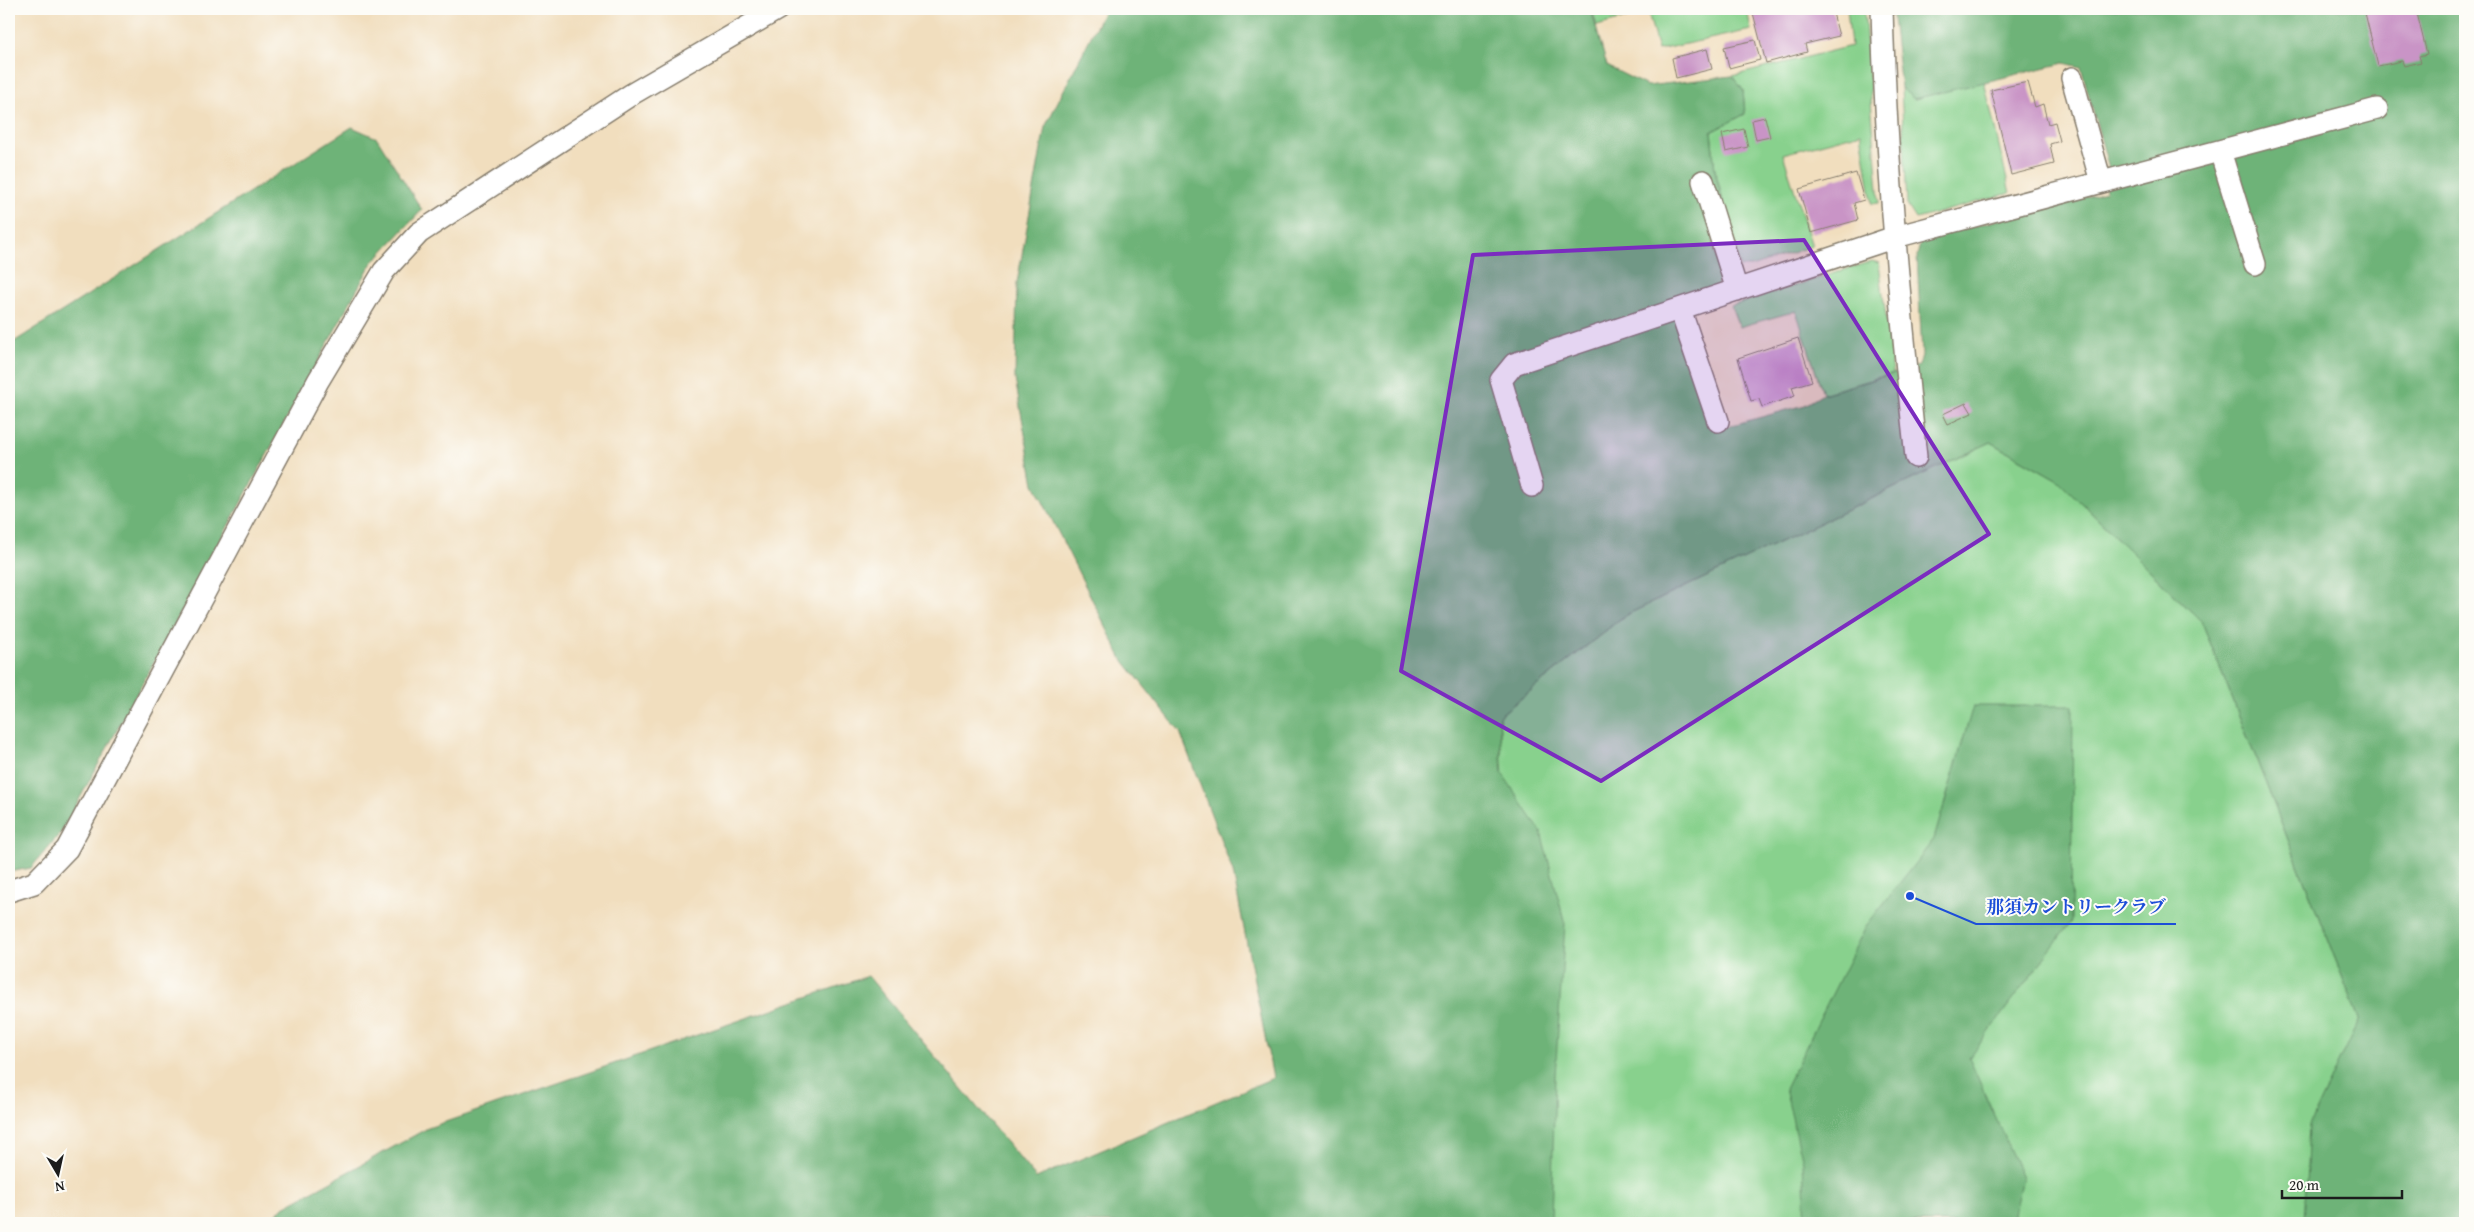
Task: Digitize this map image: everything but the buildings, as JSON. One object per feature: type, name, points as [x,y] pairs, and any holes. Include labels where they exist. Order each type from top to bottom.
[{"type":"lane","points":[[9,891],[34,883],[67,849],[318,381],[384,271],[419,233],[632,94],[778,9]]},
{"type":"lane","points":[[1882,9],[1885,110],[1916,457]]},
{"type":"lane","points":[[2072,78],[2101,182]]},
{"type":"lane","points":[[1532,486],[1501,380],[1514,364],[1895,237],[2377,109]]},
{"type":"lane","points":[[2220,151],[2255,264]]},
{"type":"lane","points":[[1703,181],[1737,290]]},
{"type":"lane","points":[[1680,309],[1718,421]]},
{"type":"highlighted area","points":[[1804,240],[1989,534],[1601,781],[1401,671],[1473,255]]},
{"type":"green space","points":[[1105,9],[1591,9],[1607,66],[1647,86],[1732,76],[1743,90],[1745,114],[1711,132],[1715,170],[1724,206],[1713,241],[1720,274],[1718,285],[1678,326],[1725,427],[1805,405],[1823,394],[1919,366],[1922,355],[1917,256],[1921,240],[2105,192],[2109,169],[2081,67],[2064,63],[1914,99],[1901,88],[1892,9],[2465,9],[2465,1223],[2304,1223],[2309,1125],[2359,1019],[2202,622],[2058,480],[1991,442],[1624,616],[1499,716],[1502,773],[1541,832],[1565,924],[1555,1076],[1551,1223],[268,1223],[282,1208],[428,1128],[868,976],[1036,1178],[1273,1078],[1233,872],[1180,732],[1121,657],[1034,484],[1015,379],[1017,283],[1045,127]]},
{"type":"green space","points":[[1592,9],[1747,9],[1751,30],[1658,50],[1648,12],[1597,26]]},
{"type":"green space","points":[[1847,9],[1864,9],[1879,203],[1872,204],[1861,133],[1783,154],[1812,246],[1751,267],[1740,267],[1715,170],[1711,131],[1745,114],[1743,90],[1732,76],[1851,46]]},
{"type":"green space","points":[[1984,81],[2010,193],[1916,219],[1907,205],[1901,88],[1914,99]]},
{"type":"green space","points":[[352,127],[377,138],[422,210],[371,264],[62,831],[31,868],[9,872],[9,345]]},
{"type":"green space","points":[[1872,261],[1879,263],[1893,373],[1823,394],[1796,311],[1739,327],[1731,306]]},
{"type":"green space","points":[[1991,442],[2058,480],[2202,622],[2359,1019],[2355,1223],[1531,1223],[1499,716],[1624,616]]},
{"type":"green space","points":[[1973,706],[2073,706],[2071,922],[1969,1058],[2022,1177],[2012,1223],[1806,1223],[1803,1162],[1785,1089],[1866,926],[1934,839]]},
{"type":"place","name":"那須カントリークラブ","points":[[1910,896]]}]
